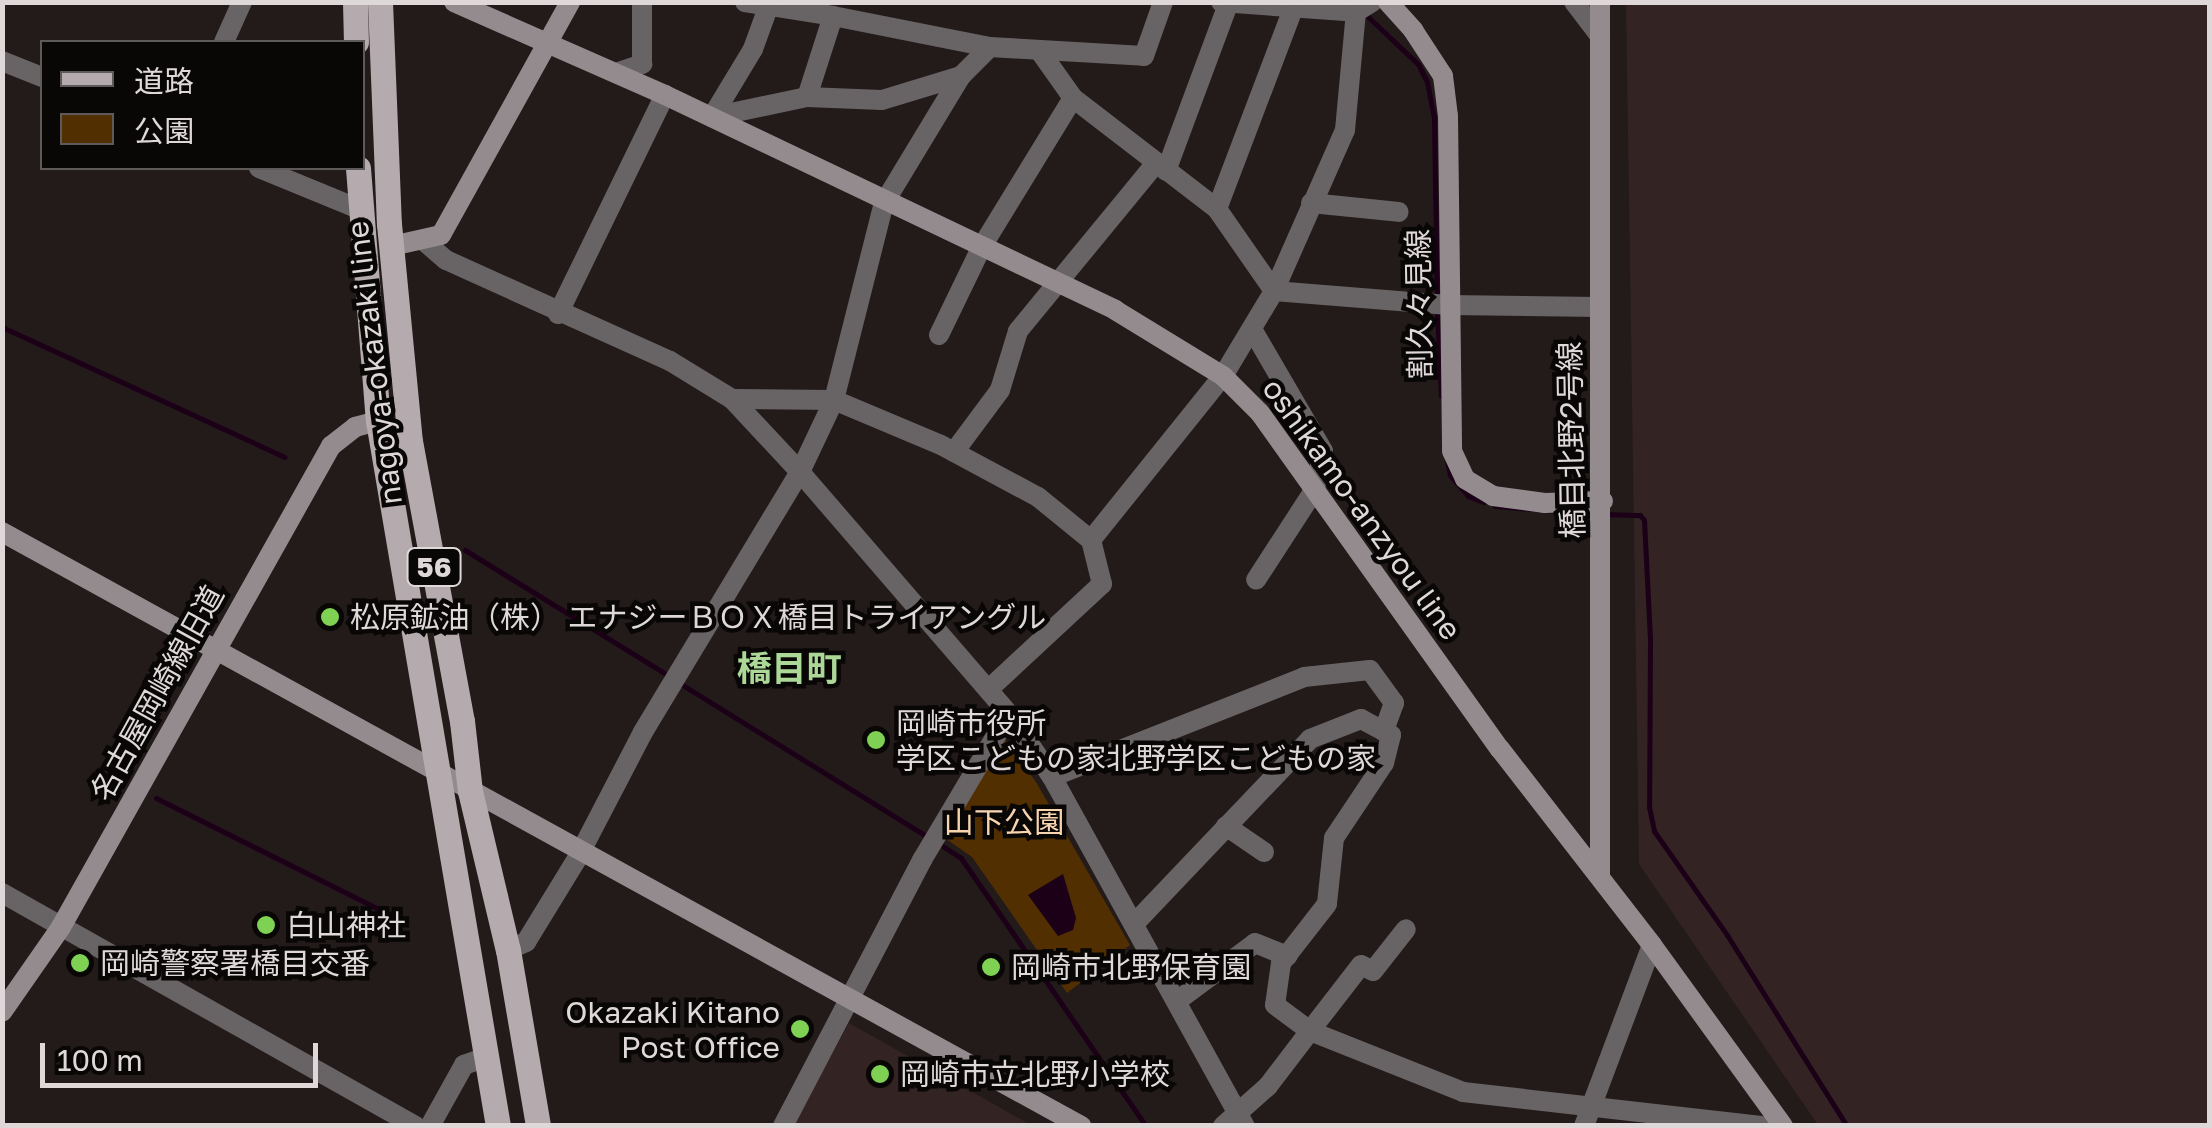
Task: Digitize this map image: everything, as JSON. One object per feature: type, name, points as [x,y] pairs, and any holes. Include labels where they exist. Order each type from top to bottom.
[{"type":"main road","points":[[356,2],[356,40]]},
{"type":"main road","name":"nagoya-okazaki line","points":[[380,2],[392,246],[410,440],[462,721],[470,791],[508,950],[538,1126]]},
{"type":"main road","name":"nagoya-okazaki line","points":[[358,170],[378,422],[498,1126]]},
{"type":"street","points":[[225,40],[242,2]]},
{"type":"street","name":"oshikamo-anzyou line","points":[[454,2],[712,117],[1115,310],[1223,376],[1260,413],[1500,749],[1652,944],[1783,1126]]},
{"type":"street","points":[[392,246],[441,235],[570,2]]},
{"type":"street","points":[[616,74],[642,64],[642,2]]},
{"type":"street","points":[[745,2],[990,47],[1144,56],[1162,2]]},
{"type":"street","name":"割久々見線","points":[[1388,2],[1413,30],[1444,76],[1448,116],[1452,451],[1465,480],[1494,496],[1544,503],[1602,501]]},
{"type":"street","points":[[1574,2],[1600,36]]},
{"type":"street","name":"橋目北野2号線","points":[[1600,2],[1600,876]]},
{"type":"street","points":[[954,452],[1000,390],[1018,331],[1161,167],[1224,3],[1293,9],[1364,7],[1345,130],[1274,291],[1223,376],[1091,540]]},
{"type":"street","points":[[712,117],[754,48],[769,4]]},
{"type":"street","points":[[1217,209],[1293,9]]},
{"type":"street","points":[[807,97],[833,16]]},
{"type":"street","points":[[508,950],[526,942],[644,732],[800,472],[834,400],[884,202],[961,76],[990,47]]},
{"type":"street","points":[[1040,50],[1074,98],[1217,209],[1274,291]]},
{"type":"street","points":[[2,60],[40,76]]},
{"type":"street","points":[[712,117],[807,97],[882,100],[961,76]]},
{"type":"street","points":[[558,314],[665,96]]},
{"type":"street","points":[[940,334],[981,248],[1074,98]]},
{"type":"street","points":[[264,170],[359,209]]},
{"type":"street","points":[[1311,203],[1399,212]]},
{"type":"street","points":[[424,241],[446,260],[558,314],[670,361],[732,399],[800,472],[1010,714],[1052,777],[1134,924],[1235,1121],[1268,1086],[1360,965],[1374,971],[1406,929]]},
{"type":"street","points":[[1274,291],[1448,304],[1600,307]]},
{"type":"street","points":[[1252,328],[1323,451],[1314,489],[1256,580]]},
{"type":"street","points":[[732,399],[834,400],[954,452],[1038,497],[1091,540],[1102,584],[990,688]]},
{"type":"street","name":"名古屋岡崎線旧道","points":[[2,1012],[61,926],[331,446],[355,427],[378,422]]},
{"type":"street","points":[[2,532],[1081,1126]]},
{"type":"street","points":[[1052,777],[1304,677],[1370,670],[1394,703],[1384,731]]},
{"type":"street","points":[[783,1126],[922,860],[1010,714]]},
{"type":"street","points":[[1134,924],[1310,738],[1361,718],[1391,735],[1384,763],[1334,838],[1327,904],[1281,963],[1275,1005],[1310,1031],[1464,1092],[1588,1116],[1761,1126]]},
{"type":"street","points":[[1226,826],[1264,852]]},
{"type":"street","points":[[2,894],[416,1126]]},
{"type":"street","points":[[1176,1001],[1255,942],[1287,956]]},
{"type":"street","points":[[1588,1116],[1652,944]]},
{"type":"street","points":[[430,1126],[464,1064],[486,1057]]},
{"type":"shaded area","points":[[1626,3],[2209,3],[2209,1125],[1818,1125],[1639,864]]},
{"type":"shaded area","points":[[1063,874],[1076,918],[1073,930],[1058,936],[1028,895]]},
{"type":"shaded area","name":"岡崎市立北野小学校","points":[[849,1023],[1031,1125],[792,1126]]},
{"type":"green space","name":"山下公園","points":[[998,730],[1036,782],[1130,945],[1067,993],[972,857],[942,836]]},
{"type":"waterway","points":[[1364,13],[1418,64],[1427,82],[1434,119],[1437,301]]},
{"type":"waterway","points":[[1437,312],[1441,396]]},
{"type":"waterway","points":[[2,327],[285,457]]},
{"type":"waterway","points":[[1447,461],[1450,475],[1468,496],[1484,502]]},
{"type":"waterway","points":[[1495,506],[1593,514]]},
{"type":"waterway","points":[[1604,514],[1640,515],[1644,520],[1650,639],[1649,807],[1654,831],[1727,935],[1847,1126]]},
{"type":"waterway","points":[[465,550],[672,678]]},
{"type":"waterway","points":[[681,684],[929,838]]},
{"type":"waterway","points":[[156,798],[381,910]]},
{"type":"waterway","points":[[941,845],[961,858],[1146,1126]]},
{"type":"place","name":"松原鉱油（株） エナジーＢＯＸ橋目トライアングル","points":[[330,617]]},
{"type":"place","name":"岡崎市役所 学区こどもの家北野学区こどもの家","points":[[876,740]]},
{"type":"place","name":"白山神社","points":[[266,925]]},
{"type":"place","name":"岡崎警察署橋目交番","points":[[80,963]]},
{"type":"place","name":"岡崎市北野保育園","points":[[991,967]]},
{"type":"place","name":"Okazaki Kitano Post Office","points":[[800,1029]]},
{"type":"place","name":"岡崎市立北野小学校","points":[[880,1074]]},
{"type":"district","name":"橋目町","points":[[789,668]]}]
